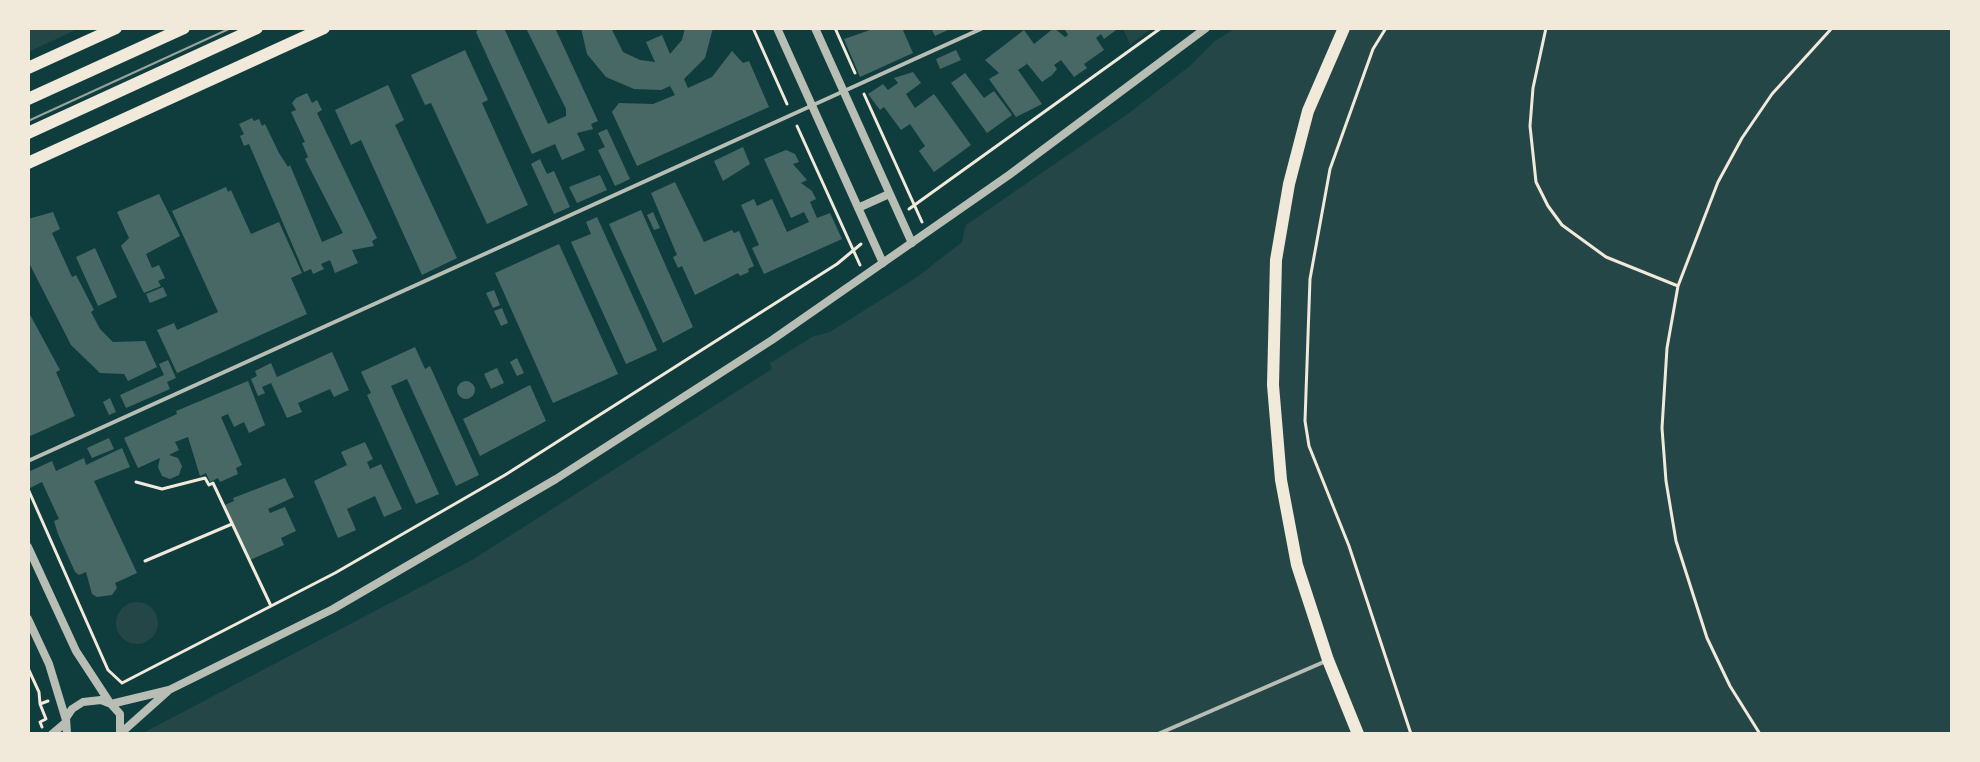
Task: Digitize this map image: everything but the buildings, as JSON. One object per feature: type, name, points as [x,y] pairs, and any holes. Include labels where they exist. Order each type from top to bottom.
[{"type":"highway","points":[[28,68],[116,28]]},
{"type":"highway","points":[[28,99],[184,28]]},
{"type":"highway","points":[[28,133],[257,28]]},
{"type":"highway","points":[[28,163],[324,28]]},
{"type":"highway","points":[[1344,28],[1317,88],[1297,150],[1280,225],[1273,297],[1273,385],[1281,480],[1297,565],[1328,660],[1358,734]]},
{"type":"highway","points":[[68,50],[79,75]]},
{"type":"street","points":[[777,28],[883,263]]},
{"type":"street","points":[[815,28],[912,243]]},
{"type":"street","points":[[48,732],[66,722],[72,709],[83,702],[101,700],[111,704],[169,690],[333,609],[470,530],[687,396],[883,263],[1206,28]]},
{"type":"street","points":[[858,208],[889,194]]},
{"type":"street","points":[[28,547],[80,659],[121,717],[120,734]]},
{"type":"street","points":[[28,619],[49,664],[67,734]]},
{"type":"street","points":[[120,734],[169,690]]},
{"type":"lane","points":[[28,461],[983,28]]},
{"type":"lane","points":[[1158,734],[1328,660]]},
{"type":"path","points":[[753,28],[865,275]]},
{"type":"path","points":[[835,28],[926,233]]},
{"type":"path","points":[[899,216],[1161,28]]},
{"type":"path","points":[[1386,28],[1373,49],[1330,169],[1310,279],[1305,421],[1309,446],[1349,546],[1411,734]]},
{"type":"path","points":[[1546,28],[1533,88],[1530,126],[1536,182],[1548,206],[1562,225],[1606,257],[1678,286]]},
{"type":"path","points":[[1760,734],[1730,686],[1707,638],[1688,588],[1676,541],[1666,481],[1662,428],[1667,348],[1678,286],[1703,214],[1742,138],[1772,94],[1832,28]]},
{"type":"path","points":[[122,683],[271,606],[505,475],[854,250],[871,236]]},
{"type":"path","points":[[136,482],[162,489],[205,478],[209,485],[213,483],[254,577],[271,606]]},
{"type":"path","points":[[28,489],[108,670],[128,693]]},
{"type":"path","points":[[145,561],[232,524]]},
{"type":"path","points":[[28,668],[46,719],[40,722],[48,732]]},
{"type":"path","points":[[40,704],[52,700]]},
{"type":"shaded area","points":[[28,28],[80,28],[28,52]]},
{"type":"shaded area","points":[[1123,28],[1152,28],[1130,45]]},
{"type":"shaded area","points":[[1236,28],[1952,28],[1952,734],[141,734],[472,560],[772,369],[770,363],[814,336],[830,332],[917,277],[962,242],[966,225],[1129,113],[1191,65],[1215,41]]},
{"type":"shaded area","points":[[137,602],[152,608],[158,623],[152,638],[137,644],[122,638],[116,623],[122,608]]},
{"type":"tram line","points":[[28,121],[231,28]]}]
